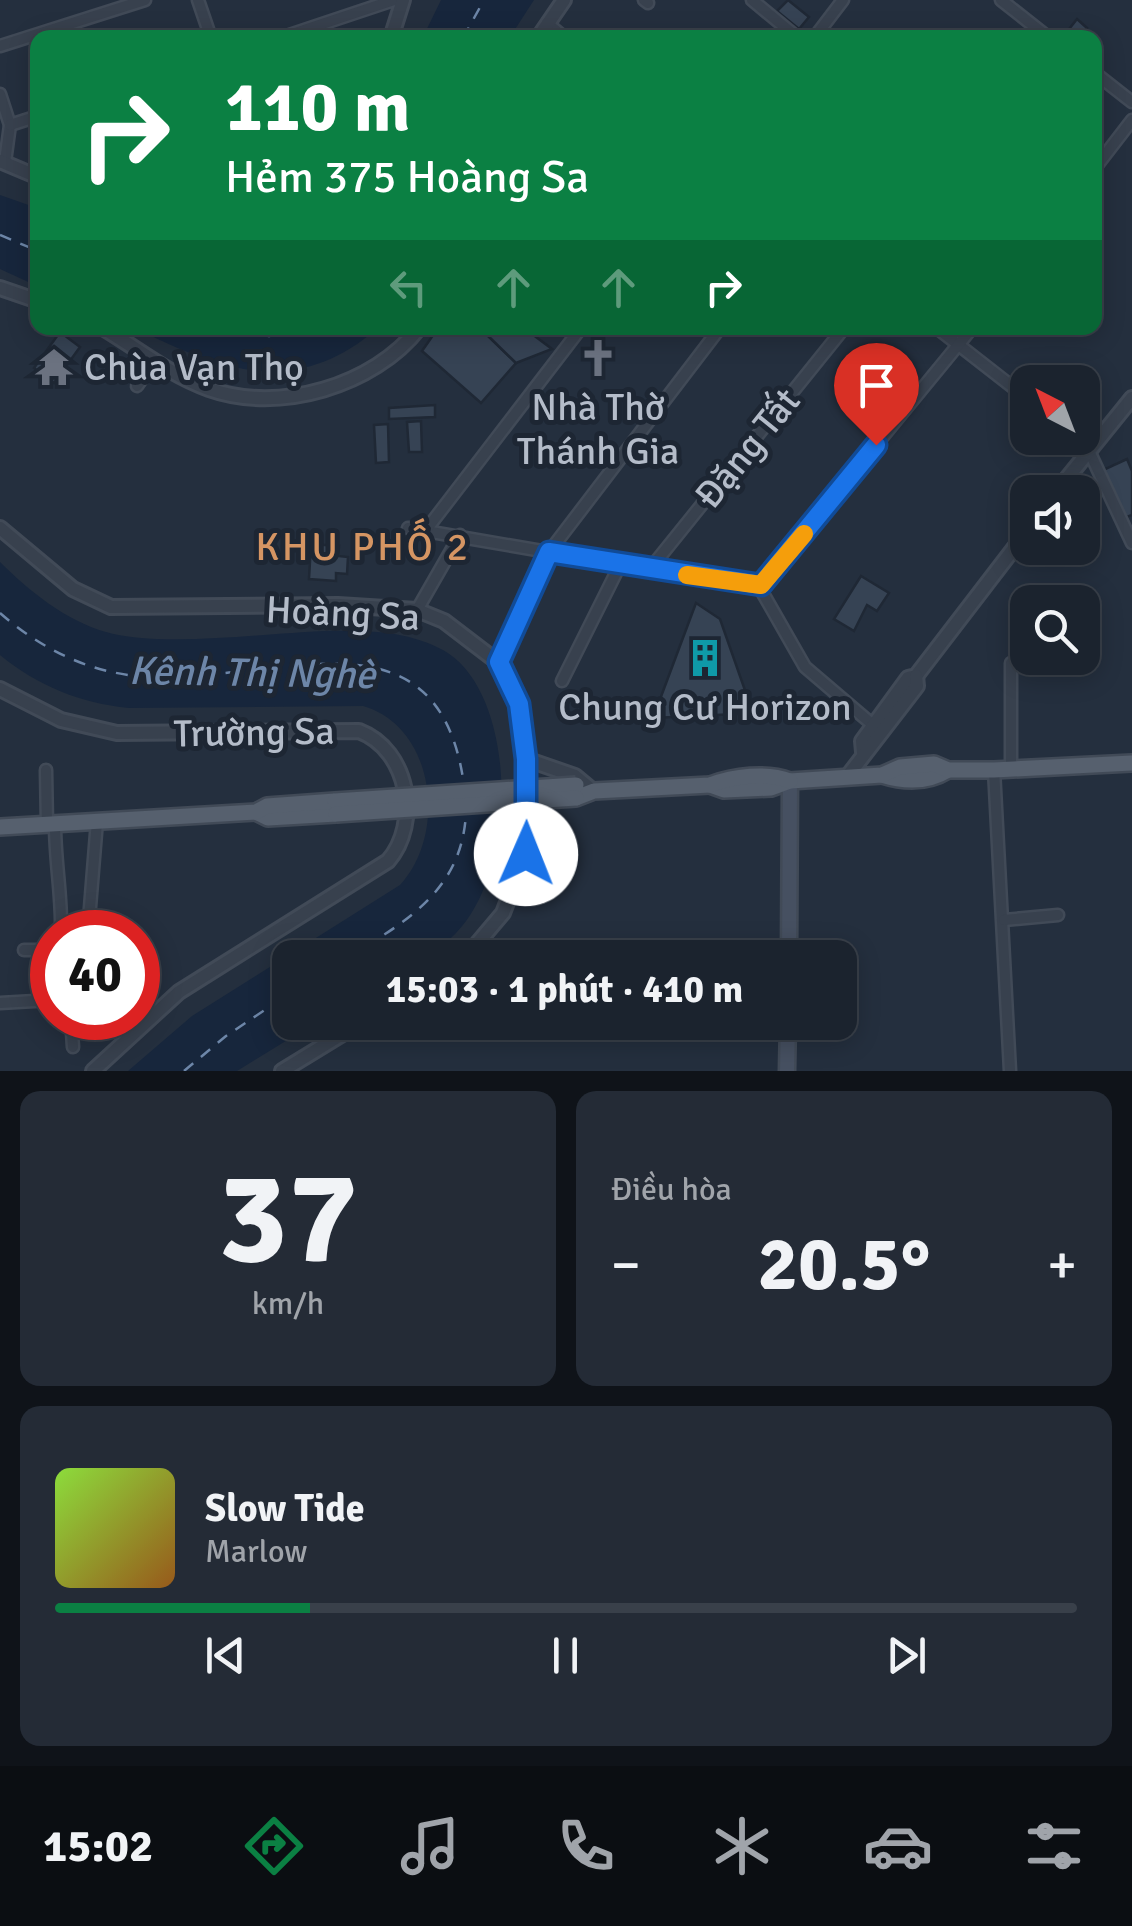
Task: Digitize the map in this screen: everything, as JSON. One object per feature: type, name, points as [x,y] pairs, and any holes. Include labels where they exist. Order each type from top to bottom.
[{"type":"main road","points":[[0,827],[256,812],[268,818],[336,807],[576,791],[710,785],[724,790],[771,788],[790,781],[848,777],[882,775],[902,781],[936,778],[948,770],[1132,763]]},
{"type":"main road","points":[[789,940],[790,781]]},
{"type":"main road","points":[[787,1071],[788,1040]]},
{"type":"street","points":[[50,30],[145,0]]},
{"type":"street","points":[[198,0],[208,30]]},
{"type":"street","points":[[304,30],[394,0]]},
{"type":"street","points":[[394,30],[403,0]]},
{"type":"street","points":[[543,30],[564,0]]},
{"type":"street","points":[[752,0],[788,30]]},
{"type":"street","points":[[820,30],[843,0]]},
{"type":"street","points":[[1001,0],[1039,30]]},
{"type":"street","points":[[547,23],[555,30]]},
{"type":"street","points":[[0,46],[30,36]]},
{"type":"street","points":[[1102,79],[1132,102]]},
{"type":"street","points":[[0,94],[10,124],[2,162],[30,173]]},
{"type":"street","points":[[10,124],[30,118]]},
{"type":"street","points":[[1102,159],[1132,120]]},
{"type":"street","points":[[0,288],[30,298]]},
{"type":"street","points":[[114,335],[154,362],[222,393],[286,396],[365,374],[412,335]]},
{"type":"street","points":[[426,530],[576,335]]},
{"type":"street","points":[[499,662],[549,552],[715,335]]},
{"type":"street","name":"Ðặng Tất","points":[[650,569],[838,335]]},
{"type":"street","points":[[946,335],[1010,385]]},
{"type":"street","points":[[761,585],[966,335]]},
{"type":"street","points":[[138,386],[154,362]]},
{"type":"street","points":[[1100,437],[1132,398]]},
{"type":"street","points":[[1070,475],[1086,455]]},
{"type":"street","points":[[1091,455],[1132,543]]},
{"type":"street","name":"Hoàng Sa","points":[[0,528],[73,589],[112,607],[158,610],[338,605],[417,610],[444,621],[499,662],[519,704],[526,759],[527,839],[521,873],[495,926],[482,940]]},
{"type":"street","points":[[408,528],[761,585]]},
{"type":"street","points":[[417,610],[460,535]]},
{"type":"street","points":[[848,777],[916,686],[916,676],[1010,553]]},
{"type":"street","points":[[562,680],[621,563]]},
{"type":"street","points":[[761,585],[804,668],[873,726]]},
{"type":"street","points":[[1010,675],[1002,770],[1010,1071]]},
{"type":"street","points":[[863,752],[862,741],[908,678],[916,676]]},
{"type":"street","name":"Trường Sa","points":[[0,689],[61,720],[117,733],[359,731],[381,745],[402,778],[404,832],[388,861],[179,992],[93,1071]]},
{"type":"street","points":[[526,759],[575,776],[594,791]]},
{"type":"street","points":[[46,770],[62,910]]},
{"type":"street","points":[[90,910],[96,821]]},
{"type":"street","points":[[1004,920],[1058,915]]},
{"type":"street","points":[[24,950],[30,950]]},
{"type":"street","points":[[0,1003],[30,1001]]},
{"type":"street","points":[[73,1040],[73,1047]]},
{"type":"street","points":[[282,1071],[333,1040]]},
{"type":"water","points":[[441,0],[534,0],[515,30],[426,30]]},
{"type":"water","points":[[0,195],[30,206],[30,283],[0,269]]},
{"type":"water","points":[[150,335],[368,335],[317,364],[288,371],[228,366]]},
{"type":"water","name":"Kênh Thị Nghè","points":[[0,562],[62,612],[91,627],[129,637],[185,639],[357,631],[401,635],[443,650],[470,675],[489,713],[499,759],[501,808],[494,857],[478,902],[447,940],[313,940],[400,885],[415,864],[424,839],[427,785],[406,736],[387,718],[363,706],[129,708],[94,702],[45,684],[0,655]]},
{"type":"water","name":"Kênh Thị Nghè","points":[[272,966],[272,1040],[287,1040],[237,1071],[128,1071],[192,1016]]},
{"type":"building","points":[[788,0],[809,17],[799,29],[777,11]]},
{"type":"building","points":[[1077,19],[1087,28],[1086,30],[1068,30]]},
{"type":"building","points":[[58,335],[80,347],[54,383],[34,368]]},
{"type":"building","points":[[433,335],[487,335],[516,363],[481,403],[422,351]]},
{"type":"building","points":[[487,335],[533,335],[552,349],[516,363]]},
{"type":"building","points":[[435,405],[435,417],[389,419],[389,408]]},
{"type":"building","points":[[421,421],[422,452],[409,452],[407,422]]},
{"type":"building","points":[[388,424],[389,462],[376,463],[374,425]]},
{"type":"building","points":[[1127,459],[1132,471],[1132,515],[1124,518],[1103,470]]},
{"type":"building","points":[[311,544],[339,546],[338,556],[348,557],[347,574],[336,573],[336,581],[309,579]]},
{"type":"building","points":[[861,576],[889,593],[877,611],[867,605],[854,631],[834,619]]},
{"type":"building","name":"Chung Cư Horizon","points":[[696,603],[720,619],[747,696],[737,714],[653,718]]},
{"type":"ferry route","points":[[467,30],[484,0]]},
{"type":"ferry route","points":[[0,235],[30,248]]},
{"type":"ferry route","points":[[263,335],[274,335]]},
{"type":"ferry route","points":[[0,613],[31,636],[81,663],[137,676],[188,676],[340,664],[384,670],[420,690],[448,726],[464,785]]},
{"type":"ferry route","points":[[376,940],[410,916],[442,883],[462,840],[466,813]]},
{"type":"ferry route","points":[[184,1071],[272,1005]]},
{"type":"slow traffic","points":[[687,575],[761,585],[804,534]]},
{"type":"place","name":"Nhà Thờ Thánh Gia","points":[[598,358]]},
{"type":"place","name":"Chùa Vạn Thọ","points":[[54,367]]},
{"type":"place","name":"Chung Cư Horizon","points":[[705,658]]},
{"type":"district","name":"KHU PHỐ 2","points":[[363,546]]},
{"type":"route","points":[[526,854],[526,759],[519,704],[499,662],[511,644],[549,552],[761,585],[876,445]]}]
